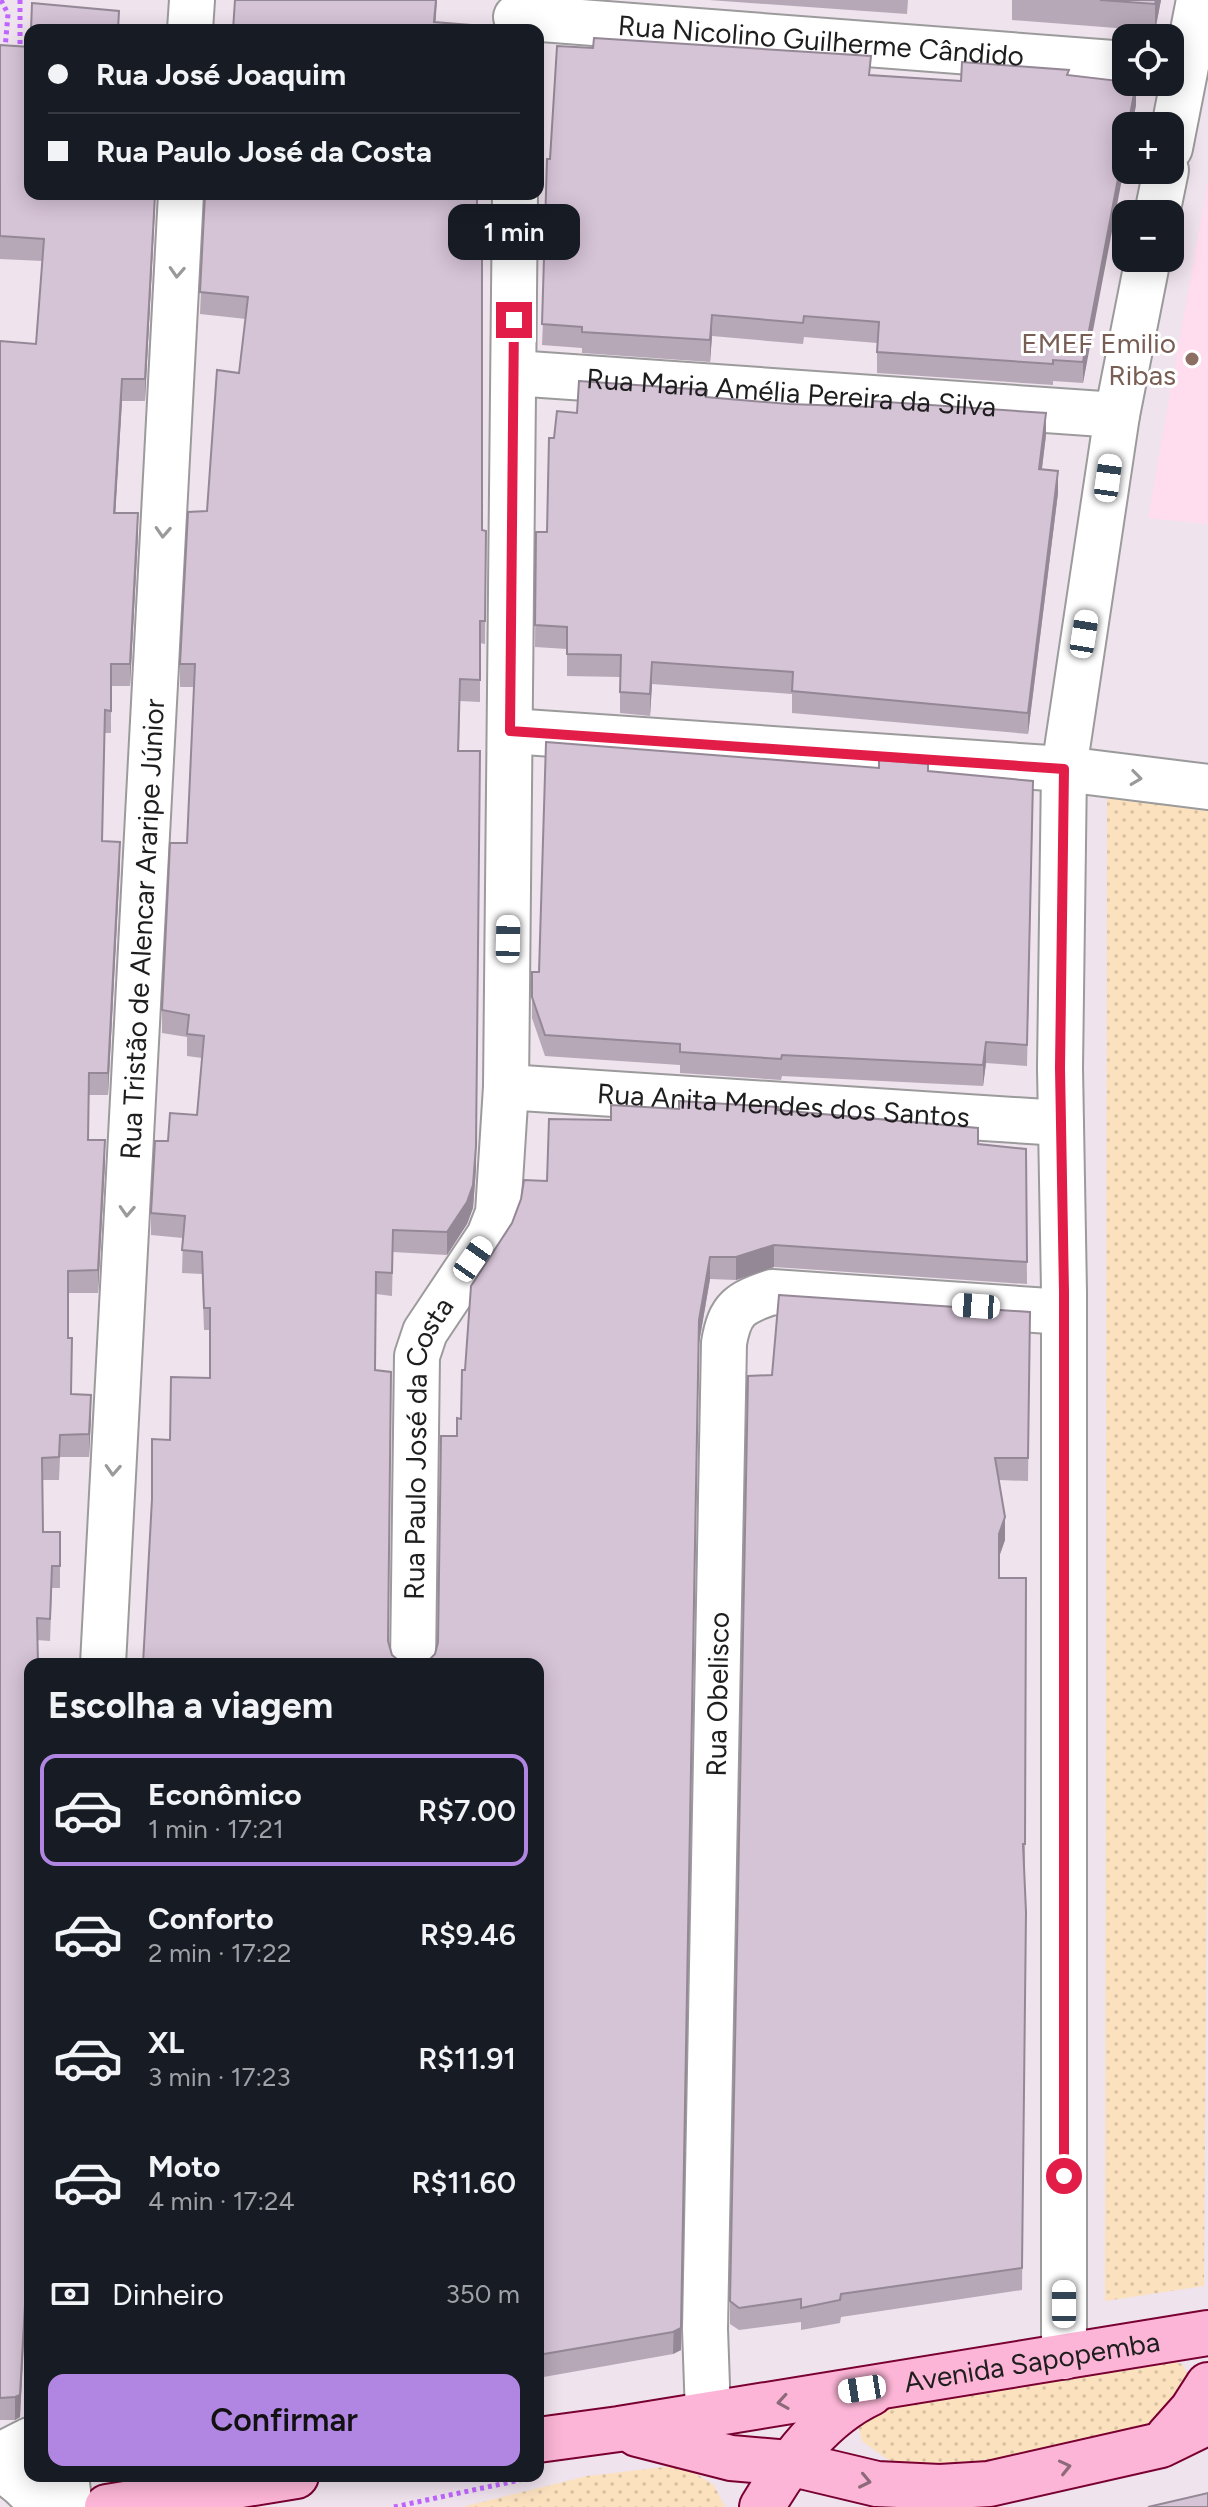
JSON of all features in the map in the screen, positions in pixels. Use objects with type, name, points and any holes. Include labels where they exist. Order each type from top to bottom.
[{"type":"main road","name":"Avenida Sapopemba","points":[[544,2439],[1064,2357],[1205,2339]]},
{"type":"main road","points":[[762,2507],[789,2463],[807,2442],[847,2404],[888,2385]]},
{"type":"main road","points":[[1161,2445],[1192,2410],[1208,2385]]},
{"type":"main road","name":"Avenida Sapopemba","points":[[619,2429],[731,2458],[789,2463],[877,2484],[940,2487],[989,2484],[1161,2445],[1208,2422]]},
{"type":"main road","points":[[107,2507],[259,2482]]},
{"type":"main road","points":[[944,2507],[989,2484]]},
{"type":"street","points":[[190,24],[192,0]]},
{"type":"street","points":[[1184,49],[1199,0]]},
{"type":"street","name":"Rua Nicolino Guilherme Cândido","points":[[516,16],[1112,63]]},
{"type":"street","name":"Rua Tristão de Alencar Araripe Júnior","points":[[103,1658],[181,200]]},
{"type":"street","name":"Rua Paulo José da Costa","points":[[413,1658],[417,1356],[425,1332],[489,1236],[498,1213],[506,1087],[515,200]]},
{"type":"street","points":[[1064,2357],[1064,1312],[1060,1068],[1064,769],[1117,415],[1145,272]]},
{"type":"street","name":"Rua Maria Amélia Pereira da Silva","points":[[514,373],[1117,415]]},
{"type":"street","points":[[510,731],[1064,769],[1208,787]]},
{"type":"street","name":"Rua Anita Mendes dos Santos","points":[[506,1087],[1061,1123]]},
{"type":"street","name":"Rua Obelisco","points":[[708,2414],[706,2265],[724,1343],[727,1324],[735,1309],[753,1298],[772,1292],[1064,1312]]},
{"type":"street","points":[[0,2455],[24,2443]]},
{"type":"street","points":[[0,2469],[34,2496],[40,2507]]},
{"type":"street","points":[[67,2482],[70,2507]]},
{"type":"path","points":[[1,0],[8,14],[4,54]]},
{"type":"path","points":[[20,0],[20,55]]},
{"type":"shaded area","name":"EMEF Emilio Ribas","points":[[1208,179],[1208,524],[1148,518]]},
{"type":"shaded area","points":[[1107,793],[1208,803],[1208,1722],[1204,2286],[1105,2301]]},
{"type":"shaded area","points":[[1146,2354],[1182,2364],[1192,2382],[1179,2412],[1123,2434],[1024,2457],[918,2470],[890,2461],[862,2441],[857,2421],[890,2397]]},
{"type":"shaded area","points":[[682,2465],[714,2485],[725,2507],[462,2507],[587,2476]]},
{"type":"building","points":[[235,0],[436,0],[434,22],[458,24],[233,24]]},
{"type":"building","points":[[1100,0],[1156,0],[1155,4]]},
{"type":"building","points":[[32,3],[119,11],[118,24],[31,24]]},
{"type":"building","points":[[594,38],[871,56],[869,75],[961,81],[962,62],[1069,70],[1067,75],[1112,80],[1112,96],[1134,96],[1131,112],[1112,112],[1112,184],[1117,184],[1083,362],[1053,360],[1053,364],[877,352],[879,322],[804,316],[803,323],[712,315],[710,340],[582,332],[582,327],[542,324],[547,159],[550,159],[557,46],[593,48]]},
{"type":"building","points":[[0,45],[24,47],[24,200],[155,200],[145,379],[122,379],[114,513],[138,513],[130,664],[111,664],[111,711],[105,710],[102,841],[120,842],[108,1073],[89,1073],[88,1140],[105,1140],[98,1270],[68,1271],[71,1394],[91,1395],[89,1434],[60,1435],[59,1457],[42,1458],[43,1532],[60,1532],[60,1566],[52,1566],[50,1619],[37,1618],[38,1658],[24,1658],[24,2323],[20,2395],[0,2398],[0,341],[36,344],[44,239],[0,236]]},
{"type":"building","points":[[205,200],[477,200],[477,205],[482,205],[485,621],[480,621],[480,680],[460,679],[458,751],[480,751],[476,1146],[473,1185],[467,1202],[447,1232],[393,1230],[392,1273],[376,1272],[375,1370],[391,1372],[388,1641],[396,1658],[143,1658],[152,1439],[170,1440],[171,1377],[210,1378],[210,1308],[204,1308],[202,1252],[182,1250],[185,1216],[151,1213],[155,1141],[168,1141],[170,1113],[197,1115],[204,1036],[187,1034],[189,1015],[162,1010],[170,843],[187,843],[195,664],[180,664],[188,512],[207,511],[217,370],[239,373],[248,297],[200,292]]},
{"type":"building","points":[[579,381],[707,390],[706,397],[789,404],[873,407],[873,401],[1046,413],[1039,469],[1058,471],[1028,713],[792,691],[793,672],[652,662],[650,694],[620,692],[621,655],[567,654],[567,627],[535,625],[536,532],[547,532],[549,438],[554,438],[557,411],[577,413]]},
{"type":"building","points":[[546,742],[879,768],[879,760],[928,764],[928,771],[1033,781],[1027,1045],[986,1042],[983,1065],[782,1055],[781,1059],[680,1052],[680,1044],[545,1035],[532,997],[532,972],[539,972]]},
{"type":"building","points":[[679,1101],[778,1107],[778,1110],[978,1128],[978,1144],[1026,1149],[1027,1262],[774,1245],[736,1257],[710,1257],[699,1320],[681,2328],[673,2332],[544,2354],[544,1658],[431,1658],[438,1642],[441,1436],[457,1436],[457,1418],[461,1419],[462,1370],[465,1370],[471,1286],[512,1223],[524,1180],[547,1181],[549,1119],[611,1120],[611,1105],[679,1109]]},
{"type":"building","points":[[779,1295],[1030,1312],[1028,1458],[995,1458],[1005,1517],[999,1534],[999,1578],[1026,1578],[1022,2268],[841,2294],[840,2300],[801,2308],[801,2299],[739,2308],[730,2301],[748,1376],[772,1375]]},
{"type":"building","points":[[1208,2493],[1208,2507],[1148,2507]]},
{"type":"place","name":"EMEF Emilio Ribas","points":[[1192,359]]},
{"type":"route","points":[[514,320],[510,731],[1064,769],[1060,1068],[1064,1292],[1064,2176]]}]
